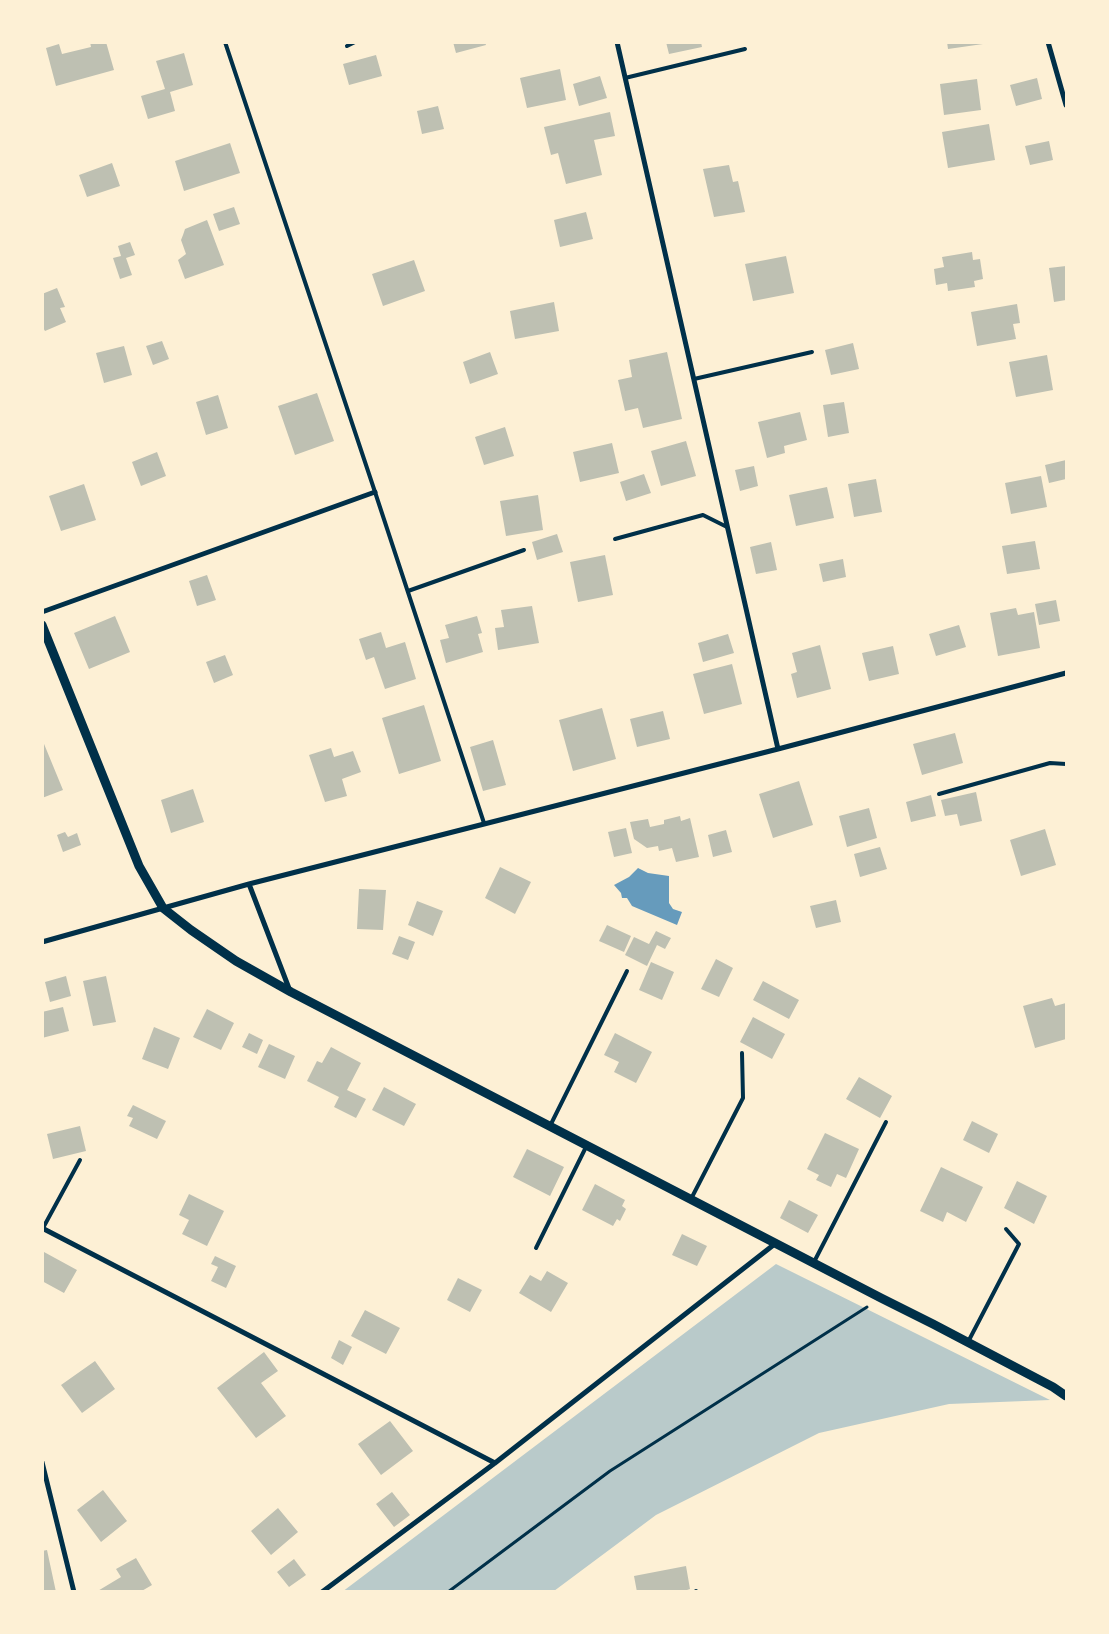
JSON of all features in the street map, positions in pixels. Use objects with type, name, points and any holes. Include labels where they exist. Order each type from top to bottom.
[{"type":"street","points":[[617,42],[778,749]]},
{"type":"street","points":[[1048,42],[1066,105]]},
{"type":"street","points":[[42,612],[375,492]]},
{"type":"street","points":[[42,625],[139,866],[163,908],[191,930],[236,960],[291,992],[968,1342],[1053,1387],[1066,1396]]},
{"type":"street","points":[[42,942],[249,884],[778,749],[1066,673]]},
{"type":"street","points":[[249,884],[291,992]]},
{"type":"street","points":[[43,1228],[495,1463]]},
{"type":"street","points":[[322,1592],[495,1463],[776,1243]]},
{"type":"street","points":[[42,1462],[74,1592]]},
{"type":"lane","points":[[225,42],[484,823]]},
{"type":"lane","points":[[347,46],[355,42]]},
{"type":"lane","points":[[625,78],[745,49]]},
{"type":"lane","points":[[694,379],[812,352]]},
{"type":"lane","points":[[615,539],[703,515],[727,527]]},
{"type":"lane","points":[[408,591],[524,550]]},
{"type":"lane","points":[[938,794],[1050,764],[1066,764]]},
{"type":"lane","points":[[550,1126],[627,971]]},
{"type":"lane","points":[[691,1199],[743,1098],[742,1052]]},
{"type":"lane","points":[[814,1263],[886,1122]]},
{"type":"lane","points":[[536,1248],[587,1145]]},
{"type":"lane","points":[[43,1228],[80,1160]]},
{"type":"lane","points":[[968,1342],[1019,1244],[1006,1229]]},
{"type":"path","points":[[448,1592],[610,1472],[881,1298]]},
{"type":"shaded area","points":[[776,1264],[1050,1400],[949,1404],[819,1433],[656,1515],[554,1591],[342,1592]]},
{"type":"water","points":[[638,868],[648,873],[669,876],[669,903],[673,909],[682,912],[677,925],[632,906],[627,898],[622,898],[621,893],[614,885],[629,877]]},
{"type":"building","points":[[90,42],[106,42],[114,70],[56,86],[46,48],[59,44],[62,54],[91,47]]},
{"type":"building","points":[[453,42],[485,42],[486,45],[456,53]]},
{"type":"building","points":[[666,42],[701,42],[702,47],[669,54]]},
{"type":"building","points":[[947,42],[983,42],[983,44],[948,49]]},
{"type":"building","points":[[184,53],[193,85],[170,92],[175,111],[148,119],[141,96],[165,89],[156,61]]},
{"type":"building","points":[[376,55],[382,76],[349,85],[343,64]]},
{"type":"building","points":[[560,69],[566,100],[527,108],[520,78]]},
{"type":"building","points":[[600,76],[607,98],[579,106],[573,84]]},
{"type":"building","points":[[1037,78],[1042,99],[1016,106],[1010,85]]},
{"type":"building","points":[[977,79],[981,110],[944,115],[940,84]]},
{"type":"building","points":[[438,106],[444,129],[422,134],[417,111]]},
{"type":"building","points":[[610,112],[615,136],[594,140],[602,175],[566,184],[558,153],[551,155],[544,127]]},
{"type":"building","points":[[989,124],[995,160],[948,168],[942,132]]},
{"type":"building","points":[[1049,141],[1053,160],[1030,165],[1025,146]]},
{"type":"building","points":[[230,143],[240,173],[184,191],[175,161]]},
{"type":"building","points":[[112,163],[120,186],[87,197],[79,175]]},
{"type":"building","points":[[729,165],[733,182],[738,181],[745,212],[714,217],[703,169]]},
{"type":"building","points":[[234,207],[240,224],[219,231],[213,214]]},
{"type":"building","points":[[586,212],[593,239],[560,247],[554,220]]},
{"type":"building","points":[[207,220],[224,265],[185,279],[178,260],[186,254],[181,240],[185,229]]},
{"type":"building","points":[[130,242],[135,255],[126,258],[132,275],[120,279],[113,258],[121,256],[118,246]]},
{"type":"building","points":[[972,252],[973,260],[980,259],[983,279],[974,281],[975,287],[948,291],[947,283],[936,285],[934,269],[944,267],[942,257]]},
{"type":"building","points":[[786,256],[794,293],[753,301],[745,264]]},
{"type":"building","points":[[414,260],[425,291],[383,306],[372,274]]},
{"type":"building","points":[[1066,266],[1066,300],[1054,302],[1049,268]]},
{"type":"building","points":[[57,288],[65,307],[60,308],[66,322],[45,331],[42,326],[42,294]]},
{"type":"building","points":[[554,302],[559,331],[515,339],[510,311]]},
{"type":"building","points":[[1017,304],[1020,323],[1013,324],[1016,339],[977,346],[971,312]]},
{"type":"building","points":[[162,341],[169,359],[153,365],[146,346]]},
{"type":"building","points":[[853,343],[859,369],[831,375],[825,350]]},
{"type":"building","points":[[124,346],[132,375],[104,383],[96,353]]},
{"type":"building","points":[[490,352],[498,374],[470,384],[463,362]]},
{"type":"building","points":[[667,352],[682,419],[643,428],[638,408],[625,411],[618,380],[632,377],[629,360]]},
{"type":"building","points":[[1047,355],[1053,390],[1016,397],[1009,362]]},
{"type":"building","points":[[317,393],[334,441],[295,455],[278,406]]},
{"type":"building","points":[[218,395],[228,428],[206,435],[196,402]]},
{"type":"building","points":[[844,402],[849,433],[828,437],[823,405]]},
{"type":"building","points":[[800,412],[807,440],[784,446],[785,453],[767,458],[758,422]]},
{"type":"building","points":[[505,427],[514,456],[484,465],[475,437]]},
{"type":"building","points":[[686,441],[696,476],[661,486],[651,451]]},
{"type":"building","points":[[612,443],[619,473],[580,482],[573,452]]},
{"type":"building","points":[[157,452],[166,476],[141,486],[132,462]]},
{"type":"building","points":[[1066,460],[1066,479],[1049,483],[1045,465]]},
{"type":"building","points":[[754,466],[758,486],[740,491],[735,470]]},
{"type":"building","points":[[644,474],[651,493],[626,501],[620,482]]},
{"type":"building","points":[[1041,476],[1047,507],[1011,514],[1005,483]]},
{"type":"building","points":[[876,479],[882,512],[854,517],[848,484]]},
{"type":"building","points":[[84,484],[96,520],[61,531],[49,496]]},
{"type":"building","points":[[827,487],[834,518],[796,526],[789,495]]},
{"type":"building","points":[[538,495],[543,530],[506,536],[500,501]]},
{"type":"building","points":[[557,534],[563,552],[537,560],[532,542]]},
{"type":"building","points":[[1035,541],[1040,569],[1007,574],[1002,546]]},
{"type":"building","points":[[771,542],[777,570],[756,574],[750,547]]},
{"type":"building","points":[[605,555],[613,595],[578,602],[570,562]]},
{"type":"building","points":[[843,559],[846,577],[823,582],[819,564]]},
{"type":"building","points":[[207,575],[216,600],[197,606],[189,581]]},
{"type":"building","points":[[1056,600],[1060,621],[1039,625],[1035,604]]},
{"type":"building","points":[[532,606],[539,643],[498,650],[495,628],[504,627],[501,610]]},
{"type":"building","points":[[1016,608],[1018,615],[1034,612],[1040,648],[998,656],[990,613]]},
{"type":"building","points":[[115,616],[130,652],[89,669],[74,633]]},
{"type":"building","points":[[477,616],[482,633],[478,634],[483,652],[446,663],[440,640],[449,638],[445,625]]},
{"type":"building","points":[[959,625],[966,647],[936,656],[929,634]]},
{"type":"building","points":[[381,632],[386,648],[405,642],[416,679],[385,689],[374,657],[366,660],[359,639]]},
{"type":"building","points":[[728,634],[734,653],[703,662],[698,643]]},
{"type":"building","points":[[820,645],[831,689],[797,698],[791,674],[797,672],[792,653]]},
{"type":"building","points":[[893,646],[899,674],[869,681],[862,653]]},
{"type":"building","points":[[225,655],[233,675],[214,683],[206,662]]},
{"type":"building","points":[[732,664],[742,704],[704,714],[693,674]]},
{"type":"building","points":[[424,705],[441,761],[399,774],[382,718]]},
{"type":"building","points":[[602,708],[616,759],[573,771],[559,720]]},
{"type":"building","points":[[663,711],[670,739],[637,747],[630,719]]},
{"type":"building","points":[[955,733],[963,763],[922,775],[913,744]]},
{"type":"building","points":[[42,739],[63,790],[42,798]]},
{"type":"building","points":[[493,740],[506,785],[483,791],[470,747]]},
{"type":"building","points":[[331,748],[334,757],[353,751],[361,772],[342,779],[347,796],[325,802],[309,755]]},
{"type":"building","points":[[799,781],[813,825],[773,838],[759,794]]},
{"type":"building","points":[[193,789],[204,822],[171,833],[161,800]]},
{"type":"building","points":[[976,792],[982,821],[960,826],[957,814],[945,816],[941,800]]},
{"type":"building","points":[[931,795],[936,816],[911,822],[906,802]]},
{"type":"building","points":[[869,808],[877,838],[847,847],[839,816]]},
{"type":"building","points":[[680,816],[681,821],[690,818],[699,857],[676,862],[672,848],[659,851],[658,846],[647,848],[634,839],[630,822],[648,819],[650,827],[664,824],[664,820]]},
{"type":"building","points":[[626,828],[632,853],[614,857],[608,832]]},
{"type":"building","points":[[1045,829],[1056,865],[1021,876],[1010,840]]},
{"type":"building","points":[[726,830],[732,852],[713,857],[708,835]]},
{"type":"building","points":[[65,832],[68,837],[77,833],[81,845],[63,852],[57,835]]},
{"type":"building","points":[[880,847],[887,869],[860,877],[854,854]]},
{"type":"building","points":[[500,867],[531,882],[515,914],[485,898]]},
{"type":"building","points":[[359,889],[386,890],[383,930],[357,929]]},
{"type":"building","points":[[836,900],[841,922],[816,928],[810,906]]},
{"type":"building","points":[[417,901],[443,911],[433,936],[408,925]]},
{"type":"building","points":[[607,925],[631,936],[624,952],[599,941]]},
{"type":"building","points":[[656,931],[671,938],[665,949],[657,945],[647,966],[625,955],[634,937],[649,944]]},
{"type":"building","points":[[399,936],[415,942],[408,960],[392,954]]},
{"type":"building","points":[[716,959],[733,968],[719,997],[701,989]]},
{"type":"building","points":[[651,962],[674,972],[662,1000],[639,990]]},
{"type":"building","points":[[66,976],[71,996],[50,1002],[45,982]]},
{"type":"building","points":[[106,976],[116,1022],[93,1026],[83,981]]},
{"type":"building","points":[[763,981],[799,1000],[789,1019],[753,1000]]},
{"type":"building","points":[[1052,998],[1055,1006],[1066,1003],[1066,1039],[1035,1048],[1023,1006]]},
{"type":"building","points":[[63,1007],[69,1031],[42,1038],[42,1012]]},
{"type":"building","points":[[207,1009],[234,1023],[221,1050],[193,1037]]},
{"type":"building","points":[[753,1017],[785,1034],[772,1059],[740,1042]]},
{"type":"building","points":[[154,1027],[180,1038],[168,1069],[142,1059]]},
{"type":"building","points":[[249,1033],[263,1040],[257,1054],[242,1047]]},
{"type":"building","points":[[615,1033],[652,1052],[636,1083],[614,1072],[619,1062],[604,1055]]},
{"type":"building","points":[[269,1044],[295,1056],[285,1079],[258,1067]]},
{"type":"building","points":[[331,1047],[361,1063],[347,1090],[366,1099],[356,1118],[334,1107],[339,1097],[307,1081],[317,1061],[322,1063]]},
{"type":"building","points":[[859,1077],[892,1096],[880,1118],[846,1099]]},
{"type":"building","points":[[384,1087],[416,1104],[404,1126],[372,1110]]},
{"type":"building","points":[[133,1105],[166,1121],[157,1139],[129,1126],[133,1118],[127,1116]]},
{"type":"building","points":[[972,1121],[998,1134],[989,1153],[963,1140]]},
{"type":"building","points":[[80,1126],[86,1151],[53,1159],[47,1134]]},
{"type":"building","points":[[825,1133],[859,1149],[846,1178],[837,1174],[831,1187],[816,1180],[819,1175],[807,1169]]},
{"type":"building","points":[[527,1149],[564,1167],[550,1196],[513,1177]]},
{"type":"building","points":[[941,1167],[983,1187],[966,1222],[947,1212],[943,1222],[920,1211]]},
{"type":"building","points":[[1017,1181],[1047,1196],[1034,1224],[1004,1208]]},
{"type":"building","points":[[595,1184],[625,1200],[622,1206],[626,1209],[620,1221],[617,1219],[613,1226],[582,1210]]},
{"type":"building","points":[[189,1194],[224,1211],[207,1246],[182,1234],[189,1220],[179,1215]]},
{"type":"building","points":[[789,1200],[818,1215],[808,1233],[780,1218]]},
{"type":"building","points":[[682,1234],[707,1246],[697,1266],[672,1255]]},
{"type":"building","points":[[44,1252],[77,1270],[64,1293],[42,1281],[42,1255]]},
{"type":"building","points":[[215,1256],[236,1266],[226,1288],[211,1281],[218,1267],[211,1264]]},
{"type":"building","points":[[547,1271],[568,1283],[551,1312],[519,1293],[530,1275],[541,1281]]},
{"type":"building","points":[[458,1278],[482,1290],[470,1312],[447,1300]]},
{"type":"building","points":[[365,1310],[400,1328],[386,1354],[351,1336]]},
{"type":"building","points":[[339,1340],[352,1347],[343,1365],[331,1358]]},
{"type":"building","points":[[264,1352],[278,1371],[261,1383],[286,1416],[256,1438],[217,1388]]},
{"type":"building","points":[[95,1361],[115,1389],[82,1413],[61,1385]]},
{"type":"building","points":[[390,1421],[413,1451],[381,1475],[358,1444]]},
{"type":"building","points":[[103,1490],[127,1521],[101,1542],[77,1510]]},
{"type":"building","points":[[392,1492],[410,1515],[394,1527],[376,1504]]},
{"type":"building","points":[[278,1508],[298,1532],[271,1555],[251,1531]]},
{"type":"building","points":[[47,1550],[56,1592],[42,1592],[42,1551]]},
{"type":"building","points":[[136,1558],[152,1585],[140,1592],[96,1592],[121,1577],[116,1569]]},
{"type":"building","points":[[294,1559],[306,1575],[289,1587],[277,1572]]},
{"type":"building","points":[[686,1566],[690,1589],[681,1592],[637,1592],[634,1576]]}]
